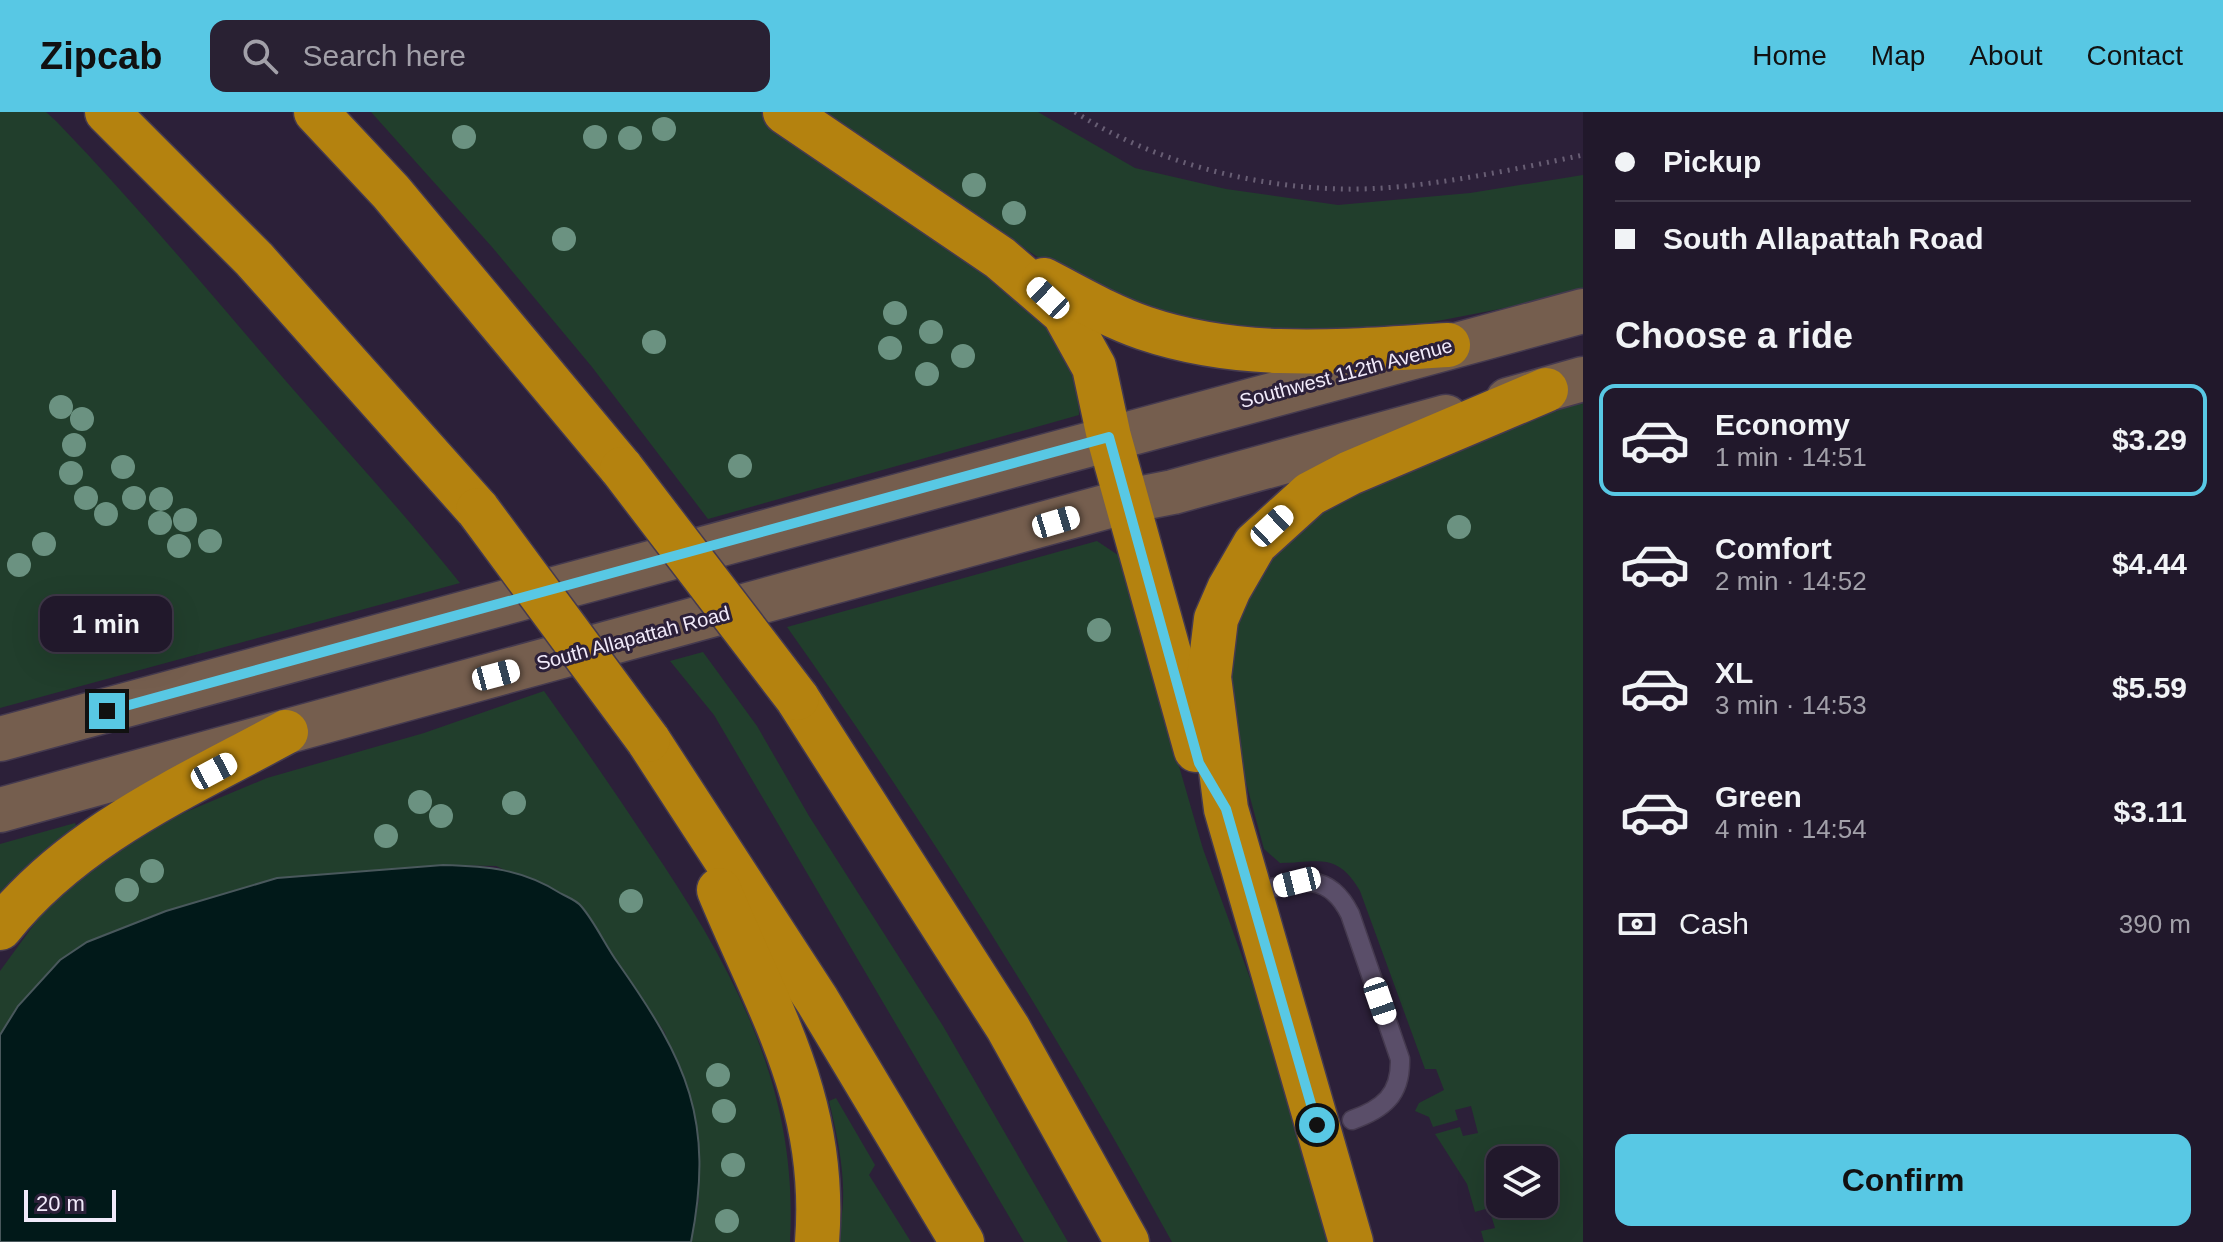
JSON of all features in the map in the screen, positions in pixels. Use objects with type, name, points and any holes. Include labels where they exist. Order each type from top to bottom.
[{"type":"highway","points":[[107,112],[254,259],[478,510],[648,740],[817,1000],[962,1242]]},
{"type":"highway","points":[[316,112],[391,192],[622,469],[797,698],[1008,1028],[1127,1242]]},
{"type":"highway","points":[[785,112],[1000,258],[1064,313],[1100,386],[1109,437],[1199,763],[1226,809]]},
{"type":"highway","points":[[1000,258],[1110,314],[1206,345],[1307,353],[1448,345]]},
{"type":"highway","points":[[1351,1242],[1226,809],[1209,657],[1222,603],[1255,544],[1300,501],[1334,480],[1564,384]]},
{"type":"highway","points":[[0,928],[38,885],[100,834],[286,732]]},
{"type":"highway","points":[[676,784],[790,1054],[814,1148],[817,1242]]},
{"type":"main road","name":"Southwest 112th Avenue","points":[[1109,437],[1583,311]]},
{"type":"main road","points":[[1127,501],[1173,492],[1564,384]]},
{"type":"main road","points":[[0,739],[1109,437]]},
{"type":"main road","name":"South Allapattah Road","points":[[0,810],[1127,501]]},
{"type":"lane","points":[[1250,894],[1313,881],[1328,885],[1342,898],[1350,914],[1400,1059],[1401,1075],[1394,1094],[1382,1109],[1352,1120]]},
{"type":"path","points":[[1075,112],[1164,155],[1247,179],[1342,189],[1394,186],[1583,155]]},
{"type":"green space","points":[[0,112],[46,112],[56,121],[172,249],[460,583],[0,708]]},
{"type":"green space","points":[[371,112],[760,112],[1024,296],[1078,368],[1079,415],[708,519],[592,367],[492,247]]},
{"type":"green space","points":[[820,112],[1038,112],[1135,168],[1226,189],[1338,205],[1470,193],[1583,175],[1583,293],[1375,333],[1320,336],[1183,323],[1060,272]]},
{"type":"green space","points":[[1583,399],[1583,1242],[1484,1242],[1481,1231],[1495,1228],[1492,1218],[1558,1218],[1558,1146],[1486,1146],[1486,1209],[1475,1212],[1467,1184],[1435,1134],[1460,1127],[1463,1136],[1478,1133],[1471,1106],[1455,1110],[1458,1120],[1433,1127],[1429,1117],[1415,1111],[1419,1103],[1444,1090],[1436,1069],[1425,1069],[1360,891],[1343,870],[1334,865],[1316,861],[1280,863],[1264,849],[1235,742],[1225,680],[1244,584],[1331,493]]},
{"type":"green space","points":[[1097,541],[1118,555],[1203,849],[1275,1047],[1329,1242],[1172,1242],[1082,1084],[988,929],[890,777],[787,627]]},
{"type":"green space","points":[[703,652],[757,726],[809,816],[943,1026],[1068,1242],[1024,1242],[714,715],[670,661]]},
{"type":"green space","points":[[544,691],[679,888],[732,982],[754,1030],[771,1080],[783,1131],[790,1185],[790,1242],[691,1242],[699,1199],[665,1033],[580,905],[496,866],[443,865],[277,878],[18,1006],[0,1035],[0,971],[38,919],[74,880],[162,822],[267,778],[424,733]]},
{"type":"green space","points":[[75,823],[78,831],[0,906],[0,844]]},
{"type":"green space","points":[[836,1098],[875,1165],[869,1175],[911,1242],[835,1242],[843,1209],[840,1153],[829,1101]]},
{"type":"shaded area","points":[[443,865],[489,868],[532,879],[577,902],[591,919],[662,1031],[678,1062],[689,1094],[697,1126],[699,1161],[698,1199],[691,1242],[0,1242],[0,1035],[18,1006],[60,960],[87,942],[166,911],[277,878]]},
{"type":"route","points":[[107,711],[1109,437],[1199,763],[1226,809],[1317,1125]]}]
